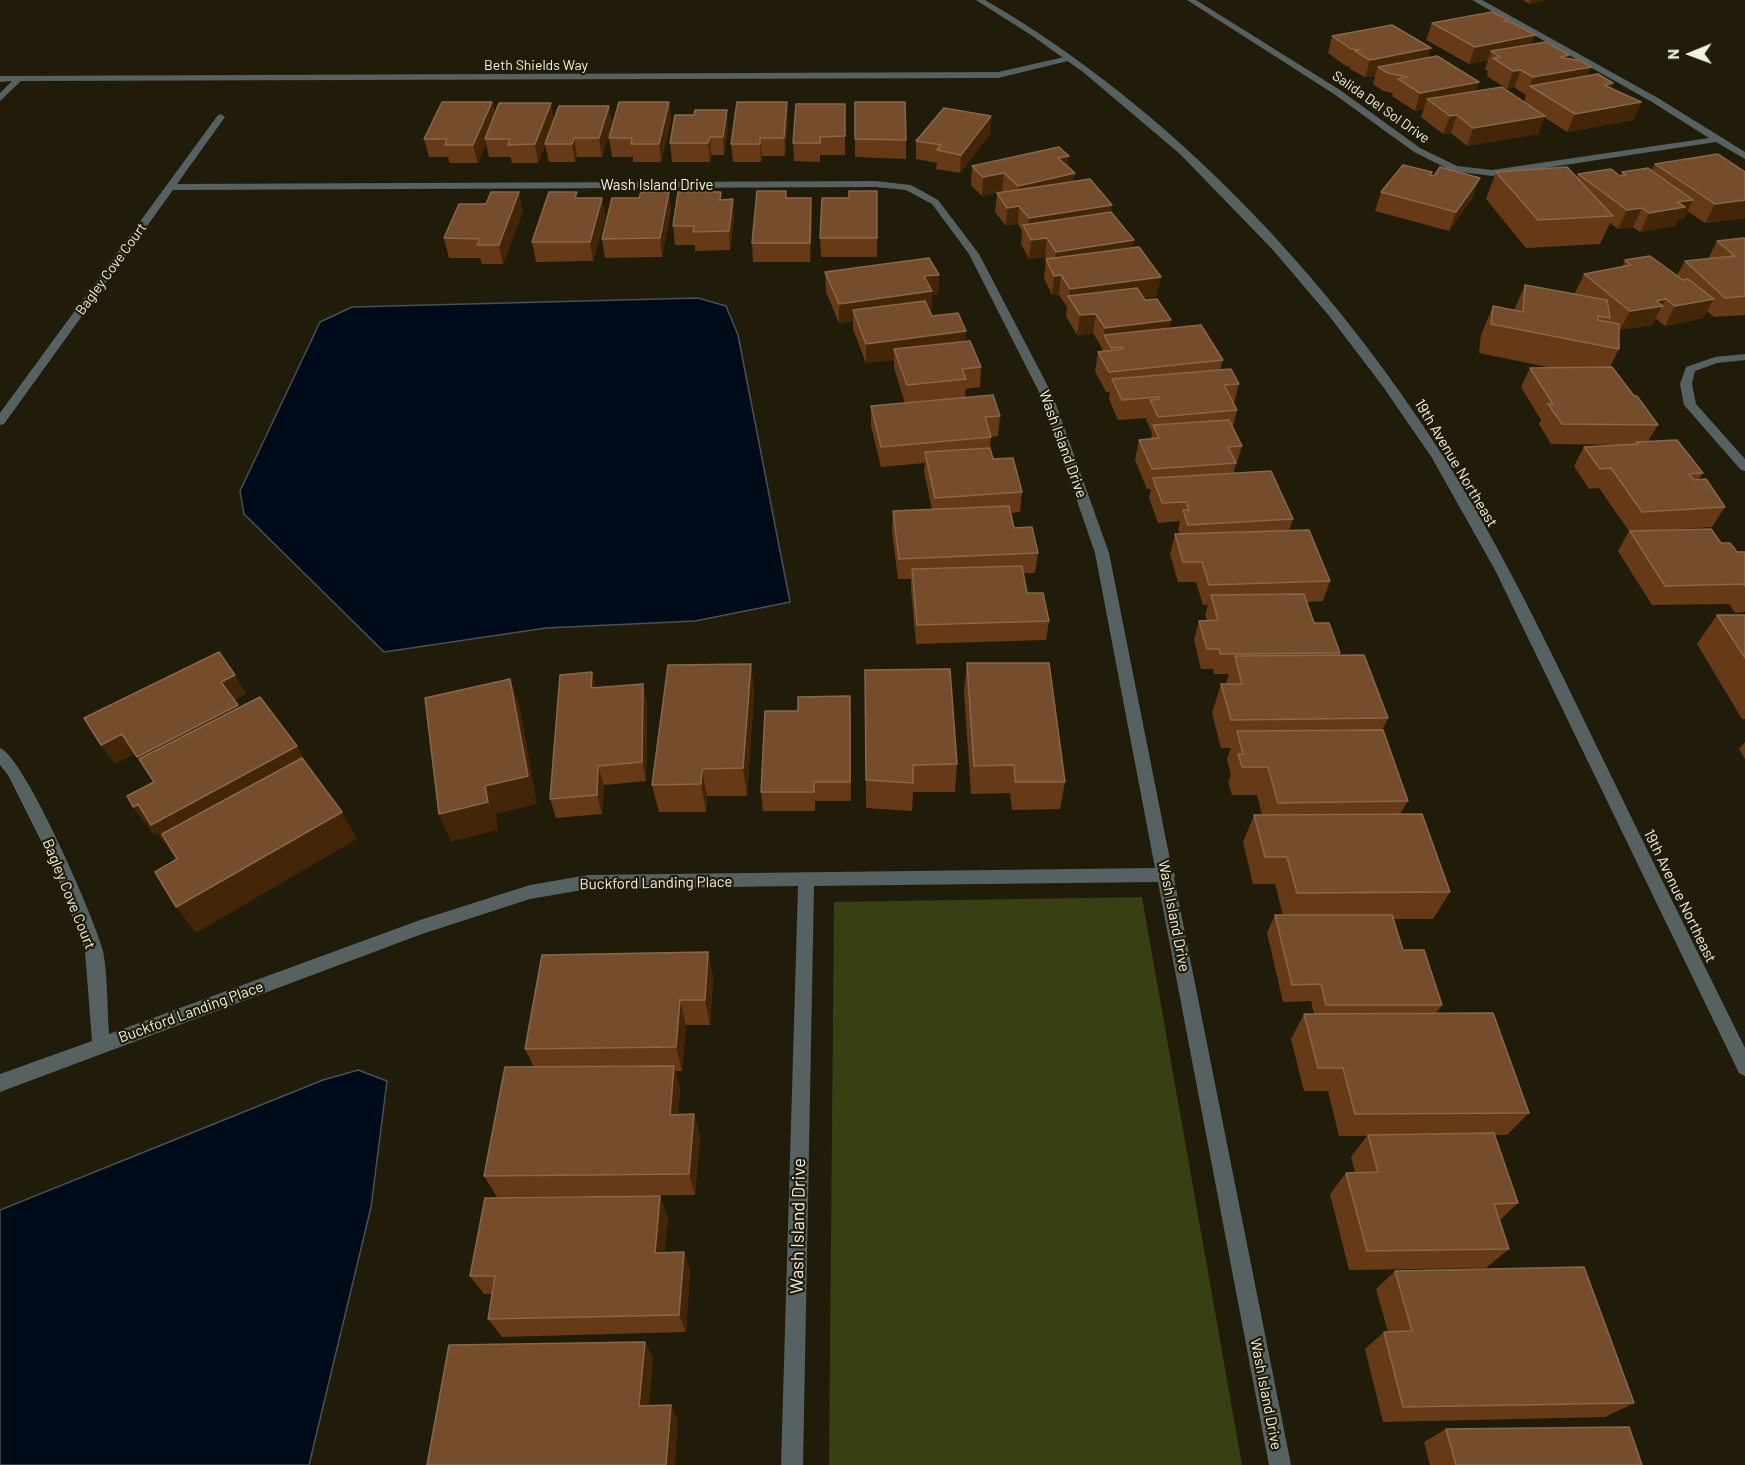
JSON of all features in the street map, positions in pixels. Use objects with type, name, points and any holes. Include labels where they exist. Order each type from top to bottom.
[{"type":"street","name":"19th Avenue Northeast","points":[[980,0],[1069,58],[1150,121],[1274,241],[1323,301],[1416,424],[1453,485],[1538,641],[1745,1067]]},
{"type":"street","name":"Salida Del Sol Drive","points":[[1191,0],[1337,92],[1416,150],[1455,169],[1492,173],[1718,139]]},
{"type":"street","points":[[1476,0],[1655,100],[1745,156]]},
{"type":"street","name":"Beth Shields Way","points":[[0,79],[998,75],[1069,58]]},
{"type":"street","points":[[0,98],[19,79]]},
{"type":"street","name":"Bagley Cove Court","points":[[0,421],[221,117]]},
{"type":"street","name":"Wash Island Drive","points":[[170,187],[874,184],[908,187],[935,202],[974,254],[1047,396],[1102,553],[1167,875],[1280,1465]]},
{"type":"street","points":[[1745,357],[1715,360],[1690,369],[1686,384],[1690,405],[1745,467]]},
{"type":"street","name":"Bagley Cove Court","points":[[0,754],[14,771],[60,863],[94,951],[102,1045]]},
{"type":"street","name":"Buckford Landing Place","points":[[0,1083],[420,927],[530,892],[588,882],[1167,875]]},
{"type":"street","name":"Wash Island Drive","points":[[792,1465],[806,880]]},
{"type":"green space","points":[[1142,897],[1242,1465],[829,1465],[834,902]]},
{"type":"water","points":[[698,298],[726,306],[738,335],[790,602],[695,621],[546,628],[384,652],[244,514],[240,491],[320,322],[352,307]]},
{"type":"water","points":[[358,1070],[387,1081],[371,1207],[309,1465],[0,1465],[0,1210],[323,1080]]},
{"type":"building","points":[[1492,12],[1509,20],[1504,21],[1513,23],[1535,35],[1475,47],[1432,23]]},
{"type":"building","points":[[1392,25],[1431,48],[1370,60],[1355,51],[1360,50],[1351,49],[1332,36]]},
{"type":"building","points":[[1546,42],[1569,55],[1561,57],[1579,60],[1591,67],[1533,77],[1521,70],[1513,71],[1493,58],[1500,57],[1491,51]]},
{"type":"building","points":[[1437,56],[1479,82],[1420,93],[1398,79],[1407,77],[1388,73],[1378,67]]},
{"type":"building","points":[[1598,74],[1613,83],[1604,85],[1641,102],[1575,114],[1530,86]]},
{"type":"building","points":[[1502,87],[1545,116],[1473,128],[1457,115],[1450,116],[1427,99]]},
{"type":"building","points":[[442,102],[492,102],[473,145],[445,145],[447,139],[424,139]]},
{"type":"building","points":[[619,102],[669,102],[659,144],[631,144],[632,138],[609,138]]},
{"type":"building","points":[[737,102],[787,102],[784,138],[760,138],[760,144],[731,144]]},
{"type":"building","points":[[855,102],[905,102],[906,140],[855,139]]},
{"type":"building","points":[[499,103],[551,103],[535,144],[508,145],[510,139],[485,139]]},
{"type":"building","points":[[796,104],[845,104],[845,136],[820,137],[820,143],[793,143]]},
{"type":"building","points":[[559,106],[609,106],[599,138],[574,138],[572,144],[545,144]]},
{"type":"building","points":[[944,108],[991,116],[961,155],[937,150],[941,145],[916,141]]},
{"type":"building","points":[[695,110],[727,110],[723,137],[710,137],[708,143],[670,143],[675,115],[694,115]]},
{"type":"building","points":[[1059,147],[1069,156],[1058,158],[1075,173],[1018,186],[1004,173],[983,177],[972,166]]},
{"type":"building","points":[[1718,154],[1745,172],[1745,200],[1715,204],[1655,164]]},
{"type":"building","points":[[1403,165],[1432,172],[1430,175],[1434,176],[1440,167],[1480,178],[1456,212],[1381,192]]},
{"type":"building","points":[[1567,167],[1613,216],[1538,220],[1496,172]]},
{"type":"building","points":[[1648,168],[1693,200],[1677,202],[1685,207],[1649,213],[1642,208],[1627,210],[1578,174],[1611,169],[1620,176],[1626,175],[1622,172]]},
{"type":"building","points":[[1090,179],[1112,205],[1029,218],[1019,206],[1007,208],[997,193]]},
{"type":"building","points":[[757,191],[786,191],[786,198],[811,198],[810,243],[752,243]]},
{"type":"building","points":[[849,191],[877,191],[877,238],[820,238],[822,198],[849,198]]},
{"type":"building","points":[[491,192],[519,192],[499,245],[477,245],[480,239],[444,238],[459,204],[486,204]]},
{"type":"building","points":[[549,192],[577,192],[575,198],[602,198],[590,242],[532,242]]},
{"type":"building","points":[[641,192],[669,192],[660,238],[602,239],[612,198],[639,198]]},
{"type":"building","points":[[678,192],[721,192],[720,200],[733,199],[729,231],[693,232],[694,226],[673,226]]},
{"type":"building","points":[[1111,212],[1134,240],[1056,252],[1047,238],[1031,240],[1023,225]]},
{"type":"building","points":[[1744,238],[1745,296],[1725,298],[1685,261],[1735,256],[1717,241]]},
{"type":"building","points":[[1139,247],[1161,277],[1070,289],[1061,275],[1054,276],[1046,259]]},
{"type":"building","points":[[1650,256],[1683,280],[1688,279],[1714,299],[1675,306],[1666,299],[1656,301],[1663,306],[1630,311],[1584,274],[1631,265],[1625,260]]},
{"type":"building","points":[[929,258],[939,275],[924,276],[932,291],[839,304],[825,272]]},
{"type":"building","points":[[1525,285],[1607,300],[1610,318],[1598,316],[1598,320],[1619,324],[1619,349],[1491,324],[1493,306],[1523,312]]},
{"type":"building","points":[[1137,288],[1145,300],[1157,299],[1171,320],[1105,328],[1096,314],[1080,315],[1068,296]]},
{"type":"building","points":[[925,301],[932,316],[958,313],[966,331],[866,344],[853,310]]},
{"type":"building","points":[[1201,325],[1223,360],[1109,372],[1098,352],[1123,349],[1122,347],[1111,348],[1104,335]]},
{"type":"building","points":[[970,341],[981,367],[962,369],[966,379],[907,385],[894,349]]},
{"type":"building","points":[[1612,367],[1658,425],[1562,424],[1548,404],[1553,404],[1530,368]]},
{"type":"building","points":[[1231,369],[1239,384],[1224,385],[1237,410],[1158,417],[1150,400],[1160,399],[1159,397],[1122,400],[1112,379]]},
{"type":"building","points":[[993,395],[1000,416],[985,417],[991,437],[881,447],[871,406]]},
{"type":"building","points":[[1229,420],[1242,446],[1228,447],[1236,463],[1152,469],[1139,440],[1159,438],[1153,425]]},
{"type":"building","points":[[1677,440],[1703,473],[1689,474],[1694,480],[1706,479],[1725,507],[1642,512],[1611,468],[1600,469],[1584,447],[1638,444],[1636,442]]},
{"type":"building","points":[[990,448],[993,459],[1013,458],[1022,492],[935,498],[925,452]]},
{"type":"building","points":[[1271,471],[1293,519],[1188,525],[1183,510],[1189,510],[1186,502],[1162,503],[1153,478]]},
{"type":"building","points":[[1009,506],[1014,528],[1032,527],[1038,553],[899,559],[893,511]]},
{"type":"building","points":[[1711,529],[1721,543],[1730,543],[1737,552],[1745,552],[1745,586],[1744,584],[1665,586],[1630,531]]},
{"type":"building","points":[[1309,530],[1330,581],[1209,585],[1202,562],[1183,562],[1175,534]]},
{"type":"building","points":[[1022,566],[1027,593],[1043,593],[1049,621],[917,625],[912,569]]},
{"type":"building","points":[[1304,594],[1314,623],[1329,623],[1340,653],[1220,654],[1219,649],[1207,649],[1199,621],[1218,620],[1211,595]]},
{"type":"building","points":[[1717,615],[1745,615],[1745,658]]},
{"type":"building","points":[[219,652],[235,675],[221,682],[238,705],[137,757],[122,734],[101,745],[84,718]]},
{"type":"building","points":[[1364,655],[1388,718],[1231,720],[1221,684],[1242,684],[1235,656]]},
{"type":"building","points":[[967,663],[1049,663],[1065,782],[1015,782],[1014,765],[974,766]]},
{"type":"building","points":[[751,664],[743,768],[702,769],[701,784],[652,785],[668,665]]},
{"type":"building","points":[[950,669],[957,764],[913,765],[913,783],[866,780],[865,670]]},
{"type":"building","points":[[592,672],[591,688],[643,684],[642,762],[598,766],[597,795],[550,799],[560,675]]},
{"type":"building","points":[[510,679],[528,776],[485,786],[488,802],[439,814],[425,698]]},
{"type":"building","points":[[850,696],[850,782],[814,782],[814,792],[761,792],[765,711],[798,711],[798,697]]},
{"type":"building","points":[[260,697],[297,746],[151,825],[138,804],[133,807],[127,796],[154,782],[139,759]]},
{"type":"building","points":[[1383,730],[1408,801],[1278,803],[1268,767],[1242,767],[1238,754],[1243,754],[1237,731]]},
{"type":"building","points":[[302,758],[342,812],[176,907],[155,872],[177,859],[162,834]]},
{"type":"building","points":[[1422,814],[1450,892],[1297,893],[1287,857],[1265,857],[1254,815]]},
{"type":"building","points":[[1275,915],[1392,915],[1403,950],[1424,950],[1442,1005],[1326,1005],[1321,984],[1292,985]]},
{"type":"building","points":[[708,952],[705,1000],[680,1000],[676,1047],[525,1049],[542,955]]},
{"type":"building","points":[[1493,1013],[1529,1113],[1355,1114],[1343,1068],[1318,1068],[1304,1014]]},
{"type":"building","points":[[674,1066],[670,1115],[694,1114],[689,1174],[484,1176],[505,1067]]},
{"type":"building","points":[[1494,1133],[1518,1203],[1494,1204],[1509,1249],[1367,1251],[1346,1173],[1378,1172],[1368,1135]]},
{"type":"building","points":[[660,1196],[655,1253],[684,1252],[679,1315],[488,1319],[495,1276],[470,1276],[485,1198]]},
{"type":"building","points":[[1584,1267],[1634,1403],[1403,1407],[1384,1332],[1412,1331],[1395,1271]]},
{"type":"building","points":[[645,1342],[639,1406],[671,1405],[666,1465],[427,1465],[449,1345]]},
{"type":"building","points":[[1629,1427],[1642,1465],[1456,1465],[1446,1429]]}]
